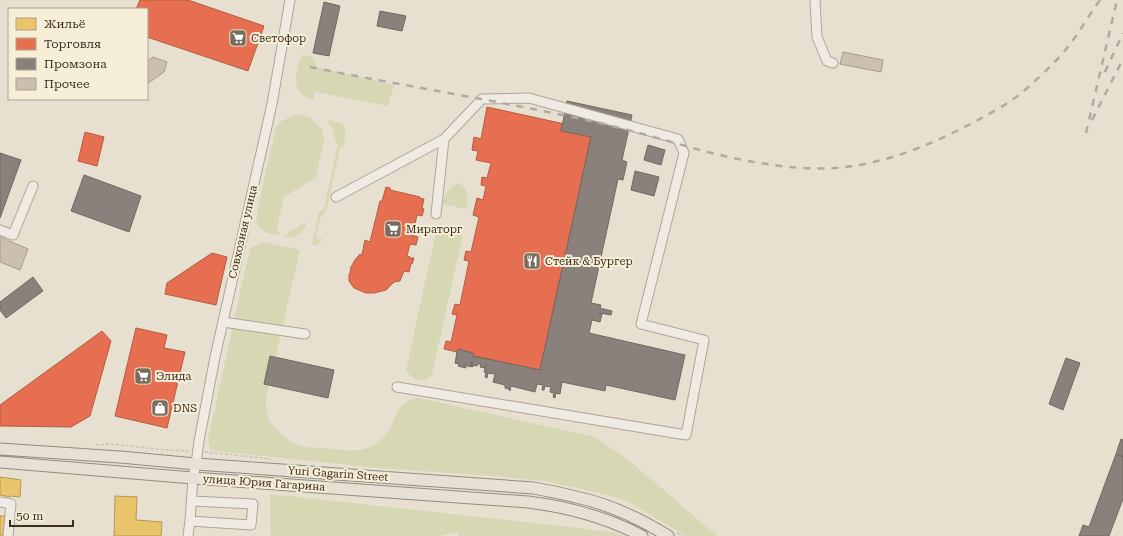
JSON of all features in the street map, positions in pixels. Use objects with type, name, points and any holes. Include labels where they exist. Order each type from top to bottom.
[{"type":"main road","name":"Yuri Gagarin Street","points":[[0,449],[534,488],[577,497],[607,506],[635,518],[668,536]]},
{"type":"main road","name":"улица Юрия Гагарина","points":[[0,462],[534,503],[570,509],[592,515],[642,536]]},
{"type":"street","name":"Совхозная улица","points":[[188,536],[193,478],[199,441],[223,322],[272,104],[290,0]]},
{"type":"street","points":[[815,0],[817,37],[827,61],[833,62]]},
{"type":"street","points":[[336,198],[444,138],[482,99],[529,98],[678,139],[684,153],[641,324],[704,340],[686,435],[397,387]]},
{"type":"street","points":[[436,214],[444,138]]},
{"type":"street","points":[[0,230],[13,235],[33,186]]},
{"type":"street","points":[[223,322],[305,334]]},
{"type":"street","points":[[190,521],[252,525],[252,504],[192,501]]},
{"type":"street","points":[[0,502],[11,504],[8,536]]},
{"type":"green space","points":[[302,55],[313,57],[317,67],[394,85],[388,106],[315,92],[313,100],[305,97],[297,87],[296,81]]},
{"type":"green space","points":[[296,114],[310,117],[322,130],[324,141],[315,178],[284,197],[277,229],[281,236],[265,232],[259,227],[256,219],[276,127],[280,122]]},
{"type":"green space","points":[[327,120],[339,122],[344,127],[344,146],[340,148],[326,212],[321,216],[316,236],[318,240],[323,237],[319,244],[312,245],[319,212],[324,209],[338,144],[335,140],[333,130]]},
{"type":"green space","points":[[458,183],[462,185],[466,191],[467,209],[442,204],[447,192],[451,187]]},
{"type":"green space","points":[[304,223],[306,224],[303,231],[295,237],[292,238],[282,236]]},
{"type":"green space","points":[[437,228],[463,233],[432,375],[425,380],[422,380],[412,377],[406,370]]},
{"type":"green space","points":[[260,243],[268,243],[300,250],[266,398],[269,419],[288,440],[300,445],[315,448],[358,450],[367,448],[380,441],[387,433],[400,407],[415,398],[595,437],[631,462],[717,536],[686,536],[631,503],[608,495],[545,481],[377,468],[216,451],[210,448],[208,440],[245,270],[251,248]]},
{"type":"green space","points":[[270,494],[561,526],[610,532],[626,536],[459,536],[457,532],[440,536],[271,536]]},
{"type":"building: Жильё","points":[[0,477],[21,480],[20,497],[0,495]]},
{"type":"building: Жильё","points":[[115,496],[137,497],[136,520],[162,522],[161,536],[114,536]]},
{"type":"building: Жильё","points":[[0,516],[5,516],[3,536],[0,536]]},
{"type":"building: Торговля","points":[[140,0],[188,0],[264,26],[248,71],[148,37],[148,8],[136,8]]},
{"type":"building: Торговля","points":[[487,107],[592,130],[578,197],[583,198],[581,208],[576,207],[575,212],[580,213],[578,221],[573,220],[562,272],[566,273],[564,282],[559,281],[550,325],[555,326],[553,336],[548,334],[540,370],[506,363],[504,369],[493,367],[494,360],[473,356],[471,362],[456,358],[457,352],[444,349],[446,341],[451,342],[457,315],[452,314],[455,304],[460,305],[469,261],[464,260],[466,251],[471,252],[479,217],[473,215],[477,198],[483,200],[486,186],[481,185],[482,177],[487,178],[491,163],[476,160],[478,151],[472,150],[474,137],[481,139]]},
{"type":"building: Торговля","points":[[85,132],[104,137],[97,166],[78,161]]},
{"type":"building: Торговля","points":[[386,187],[390,188],[390,190],[424,199],[421,208],[424,209],[422,216],[417,215],[411,235],[418,237],[416,245],[410,244],[407,256],[414,258],[409,272],[404,271],[400,281],[394,282],[386,290],[366,293],[354,288],[349,281],[349,274],[355,260],[360,254],[362,255],[365,240],[370,242],[380,201],[382,201]]},
{"type":"building: Торговля","points":[[212,253],[227,257],[216,305],[165,294],[167,283]]},
{"type":"building: Торговля","points":[[136,328],[167,335],[164,348],[185,352],[167,428],[115,416]]},
{"type":"building: Торговля","points":[[102,331],[111,341],[90,416],[71,427],[0,426],[0,405]]},
{"type":"building: Промзона","points":[[324,2],[340,6],[329,56],[313,53]]},
{"type":"building: Промзона","points":[[380,11],[406,16],[402,31],[377,26]]},
{"type":"building: Промзона","points":[[567,101],[632,115],[622,160],[627,162],[623,180],[618,179],[591,303],[601,305],[600,308],[612,311],[611,315],[599,313],[602,314],[600,322],[592,320],[589,333],[685,355],[675,400],[606,385],[605,391],[562,382],[560,394],[556,393],[555,398],[553,397],[554,393],[550,392],[551,387],[545,386],[544,390],[542,390],[543,385],[537,384],[535,392],[511,386],[510,391],[509,389],[505,388],[505,385],[493,382],[495,374],[488,373],[487,378],[485,377],[486,373],[484,372],[486,365],[485,368],[480,367],[481,364],[478,364],[477,366],[473,365],[473,367],[464,365],[466,368],[458,366],[459,364],[455,363],[458,349],[473,353],[473,356],[540,370],[591,137],[561,131]]},
{"type":"building: Промзона","points":[[648,145],[665,150],[661,165],[644,160]]},
{"type":"building: Промзона","points":[[0,153],[21,160],[0,218]]},
{"type":"building: Промзона","points":[[635,171],[659,177],[654,196],[631,190]]},
{"type":"building: Промзона","points":[[84,175],[141,196],[129,232],[71,211]]},
{"type":"building: Промзона","points":[[33,277],[43,291],[6,318],[0,310],[0,302]]},
{"type":"building: Промзона","points":[[270,356],[334,370],[328,398],[264,384]]},
{"type":"building: Промзона","points":[[1066,358],[1080,363],[1063,410],[1049,404]]},
{"type":"building: Промзона","points":[[1121,439],[1123,440],[1123,457],[1116,454]]},
{"type":"building: Промзона","points":[[1116,454],[1123,457],[1123,499],[1109,536],[1079,536],[1083,525],[1089,527]]},
{"type":"building: Прочее","points":[[843,52],[883,60],[881,72],[840,64]]},
{"type":"building: Прочее","points":[[153,57],[167,62],[164,72],[148,83],[148,60]]},
{"type":"building: Прочее","points":[[0,237],[28,249],[20,270],[0,262]]},
{"type":"railway","points":[[310,67],[524,107],[595,122],[638,132],[723,156],[776,165],[835,168],[879,161],[913,150],[962,128],[1009,102],[1021,94],[1061,55],[1071,43],[1100,0]]},
{"type":"railway","points":[[1086,133],[1117,0]]},
{"type":"railway","points":[[1105,72],[1123,33]]},
{"type":"railway","points":[[1092,120],[1123,59]]},
{"type":"place","name":"Светофор","points":[[238,38]]},
{"type":"place","name":"Мираторг","points":[[393,229]]},
{"type":"place","name":"Стейк & Бургер","points":[[532,261]]},
{"type":"place","name":"Элида","points":[[143,376]]},
{"type":"place","name":"DNS","points":[[160,408]]}]
